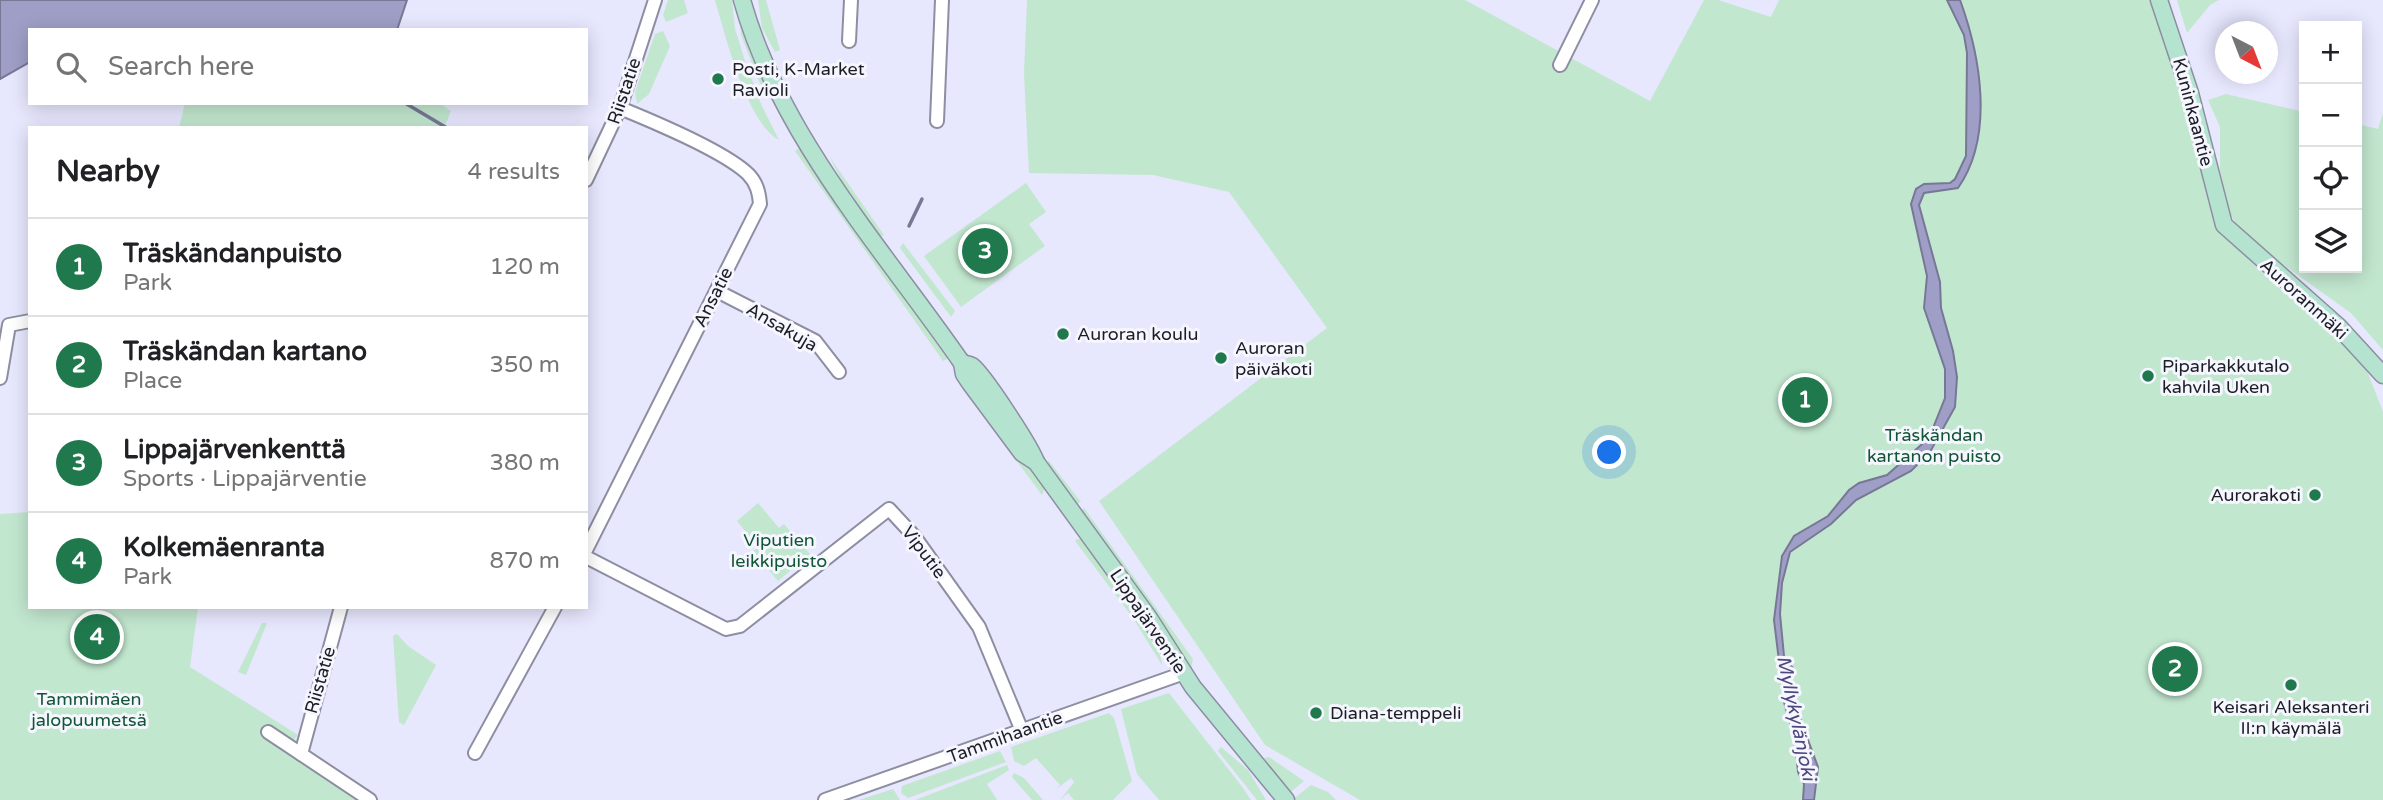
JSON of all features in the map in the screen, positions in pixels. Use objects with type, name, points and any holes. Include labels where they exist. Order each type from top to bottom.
[{"type":"main road","name":"Lippajärventie","points":[[743,0],[772,75],[805,138],[962,363],[964,374],[1022,453],[1036,462],[1149,618],[1184,673],[1264,778],[1286,800]]},
{"type":"main road","name":"Lippajärventie","points":[[754,0],[759,43]]},
{"type":"main road","name":"Kuninkaantie","points":[[2159,0],[2194,106],[2224,225]]},
{"type":"main road","name":"Auroranmäki","points":[[2224,225],[2338,326],[2383,375]]},
{"type":"main road","name":"Lippajärventie","points":[[1264,778],[1271,800]]},
{"type":"street","name":"Riistatie","points":[[588,176],[620,108],[654,0]]},
{"type":"street","points":[[849,41],[851,0]]},
{"type":"street","points":[[937,121],[942,0]]},
{"type":"street","points":[[1560,65],[1592,0]]},
{"type":"street","name":"Ansatie","points":[[588,546],[760,204],[758,189],[750,175],[728,160],[620,108]]},
{"type":"street","name":"Ansakuja","points":[[717,290],[815,341],[839,372]]},
{"type":"street","points":[[0,378],[9,325],[28,321]]},
{"type":"street","name":"Viputie","points":[[588,558],[726,629],[740,626],[889,509],[914,536],[979,627],[1023,731]]},
{"type":"street","name":"Riistatie","points":[[301,754],[340,609]]},
{"type":"street","points":[[475,753],[554,609]]},
{"type":"street","name":"Tammihaantie","points":[[825,800],[1184,673]]},
{"type":"street","points":[[268,732],[370,800]]},
{"type":"green space","points":[[668,0],[684,0],[688,13],[666,22],[663,15]]},
{"type":"green space","points":[[715,0],[732,0],[735,29],[746,64],[761,104],[779,140],[767,131],[747,97]]},
{"type":"green space","points":[[758,0],[766,0],[780,50],[775,52],[762,28]]},
{"type":"green space","name":"Träskändan kartanon puisto","points":[[1027,0],[1465,0],[1650,101],[1704,0],[1718,0],[1771,17],[1779,0],[1947,0],[1949,4],[1960,0],[2152,0],[2189,114],[2219,231],[2279,288],[2344,343],[2368,373],[2383,412],[2383,800],[1360,800],[1265,745],[1099,501],[1327,328],[1229,192],[1153,175],[1029,173],[1024,74]]},
{"type":"green space","points":[[2177,0],[2219,0],[2210,5],[2187,33]]},
{"type":"green space","points":[[739,9],[765,84],[761,86],[741,35]]},
{"type":"green space","points":[[663,31],[670,46],[649,94],[637,104],[635,92],[655,34]]},
{"type":"green space","points":[[2226,94],[2299,111],[2299,273],[2362,273],[2362,125],[2378,129],[2383,113],[2383,350],[2351,313],[2264,251],[2237,226],[2228,210],[2220,170],[2220,127],[2208,100]]},
{"type":"green space","points":[[185,105],[442,105],[451,111],[445,126],[179,126]]},
{"type":"green space","points":[[801,147],[949,358],[943,361],[795,151]]},
{"type":"green space","points":[[829,156],[883,236],[878,236],[845,187]]},
{"type":"green space","points":[[1026,183],[1046,212],[1029,224],[1045,246],[961,307],[924,256]]},
{"type":"green space","points":[[903,243],[955,311],[951,317],[900,248]]},
{"type":"green space","points":[[1016,453],[1046,486],[1042,495],[1013,456]]},
{"type":"green space","points":[[1049,461],[1081,502],[1074,505],[1046,463]]},
{"type":"green space","name":"Viputien leikkipuisto","points":[[758,503],[779,528],[784,524],[810,554],[778,581],[753,551],[758,547],[737,521]]},
{"type":"green space","points":[[1084,508],[1193,659],[1190,673],[1080,512]]},
{"type":"green space","name":"Tammimäen jalopuumetsä","points":[[28,512],[28,609],[198,609],[190,667],[298,735],[293,741],[286,737],[361,800],[0,800],[0,514]]},
{"type":"green space","points":[[1083,539],[1129,603],[1153,641],[1162,665],[1133,618],[1075,541]]},
{"type":"green space","points":[[262,623],[267,623],[246,675],[238,672]]},
{"type":"green space","points":[[397,634],[408,646],[436,665],[404,725],[399,722],[393,636]]},
{"type":"green space","points":[[1169,693],[1251,800],[1159,800],[1137,774],[1121,709]]},
{"type":"green space","points":[[1109,713],[1114,718],[1132,781],[1113,800],[1074,800],[1068,793],[1060,800],[1074,782],[1071,778],[1056,789],[1060,785],[1036,758],[1024,766],[1014,761],[1011,747]]},
{"type":"green space","points":[[1221,747],[1248,770],[1266,800],[1257,800],[1218,751]]},
{"type":"green space","points":[[1000,751],[1006,762],[908,798],[901,793],[902,786]]},
{"type":"green space","points":[[1269,757],[1304,781],[1287,795],[1264,758]]},
{"type":"green space","points":[[1007,765],[1009,770],[987,784],[997,800],[915,800]]},
{"type":"green space","points":[[1014,773],[1024,778],[1043,800],[1032,800],[1012,777]]},
{"type":"green space","points":[[1311,785],[1328,792],[1336,800],[1292,800]]},
{"type":"green space","points":[[893,789],[900,800],[859,800]]},
{"type":"water","points":[[0,0],[407,0],[398,28],[28,28],[28,63],[0,79]]},
{"type":"water","name":"Myllykylänjoki","points":[[1947,0],[1960,0],[1973,45],[1980,95],[1977,144],[1970,167],[1958,188],[1924,193],[1919,205],[1940,282],[1941,308],[1953,351],[1957,377],[1955,407],[1930,452],[1911,471],[1856,500],[1831,524],[1790,552],[1782,583],[1780,614],[1784,656],[1794,670],[1789,683],[1790,691],[1818,767],[1814,800],[1803,800],[1804,784],[1798,772],[1795,741],[1784,702],[1774,620],[1782,556],[1794,536],[1828,516],[1849,490],[1859,483],[1887,475],[1929,438],[1945,398],[1945,369],[1924,308],[1927,276],[1911,204],[1916,189],[1924,184],[1950,183],[1955,179],[1966,156],[1967,53],[1964,35]]},
{"type":"waterway","points":[[408,105],[444,126]]},
{"type":"waterway","points":[[909,226],[922,199]]},
{"type":"place","name":"Posti, K-Market Ravioli","points":[[718,79]]},
{"type":"place","name":"Lippajärvenkenttä","points":[[985,251]]},
{"type":"place","name":"Auroran koulu","points":[[1063,334]]},
{"type":"place","name":"Auroran päiväkoti","points":[[1221,358]]},
{"type":"place","name":"Piparkakkutalo kahvila Uken","points":[[2148,376]]},
{"type":"place","name":"Träskändanpuisto","points":[[1805,400]]},
{"type":"place","name":"Aurorakoti","points":[[2315,495]]},
{"type":"place","name":"Kolkemäenranta","points":[[97,637]]},
{"type":"place","name":"Träskändan kartano","points":[[2175,669]]},
{"type":"place","name":"Keisari Aleksanteri II:n käymälä","points":[[2291,685]]},
{"type":"place","name":"Diana-temppeli","points":[[1316,713]]}]
